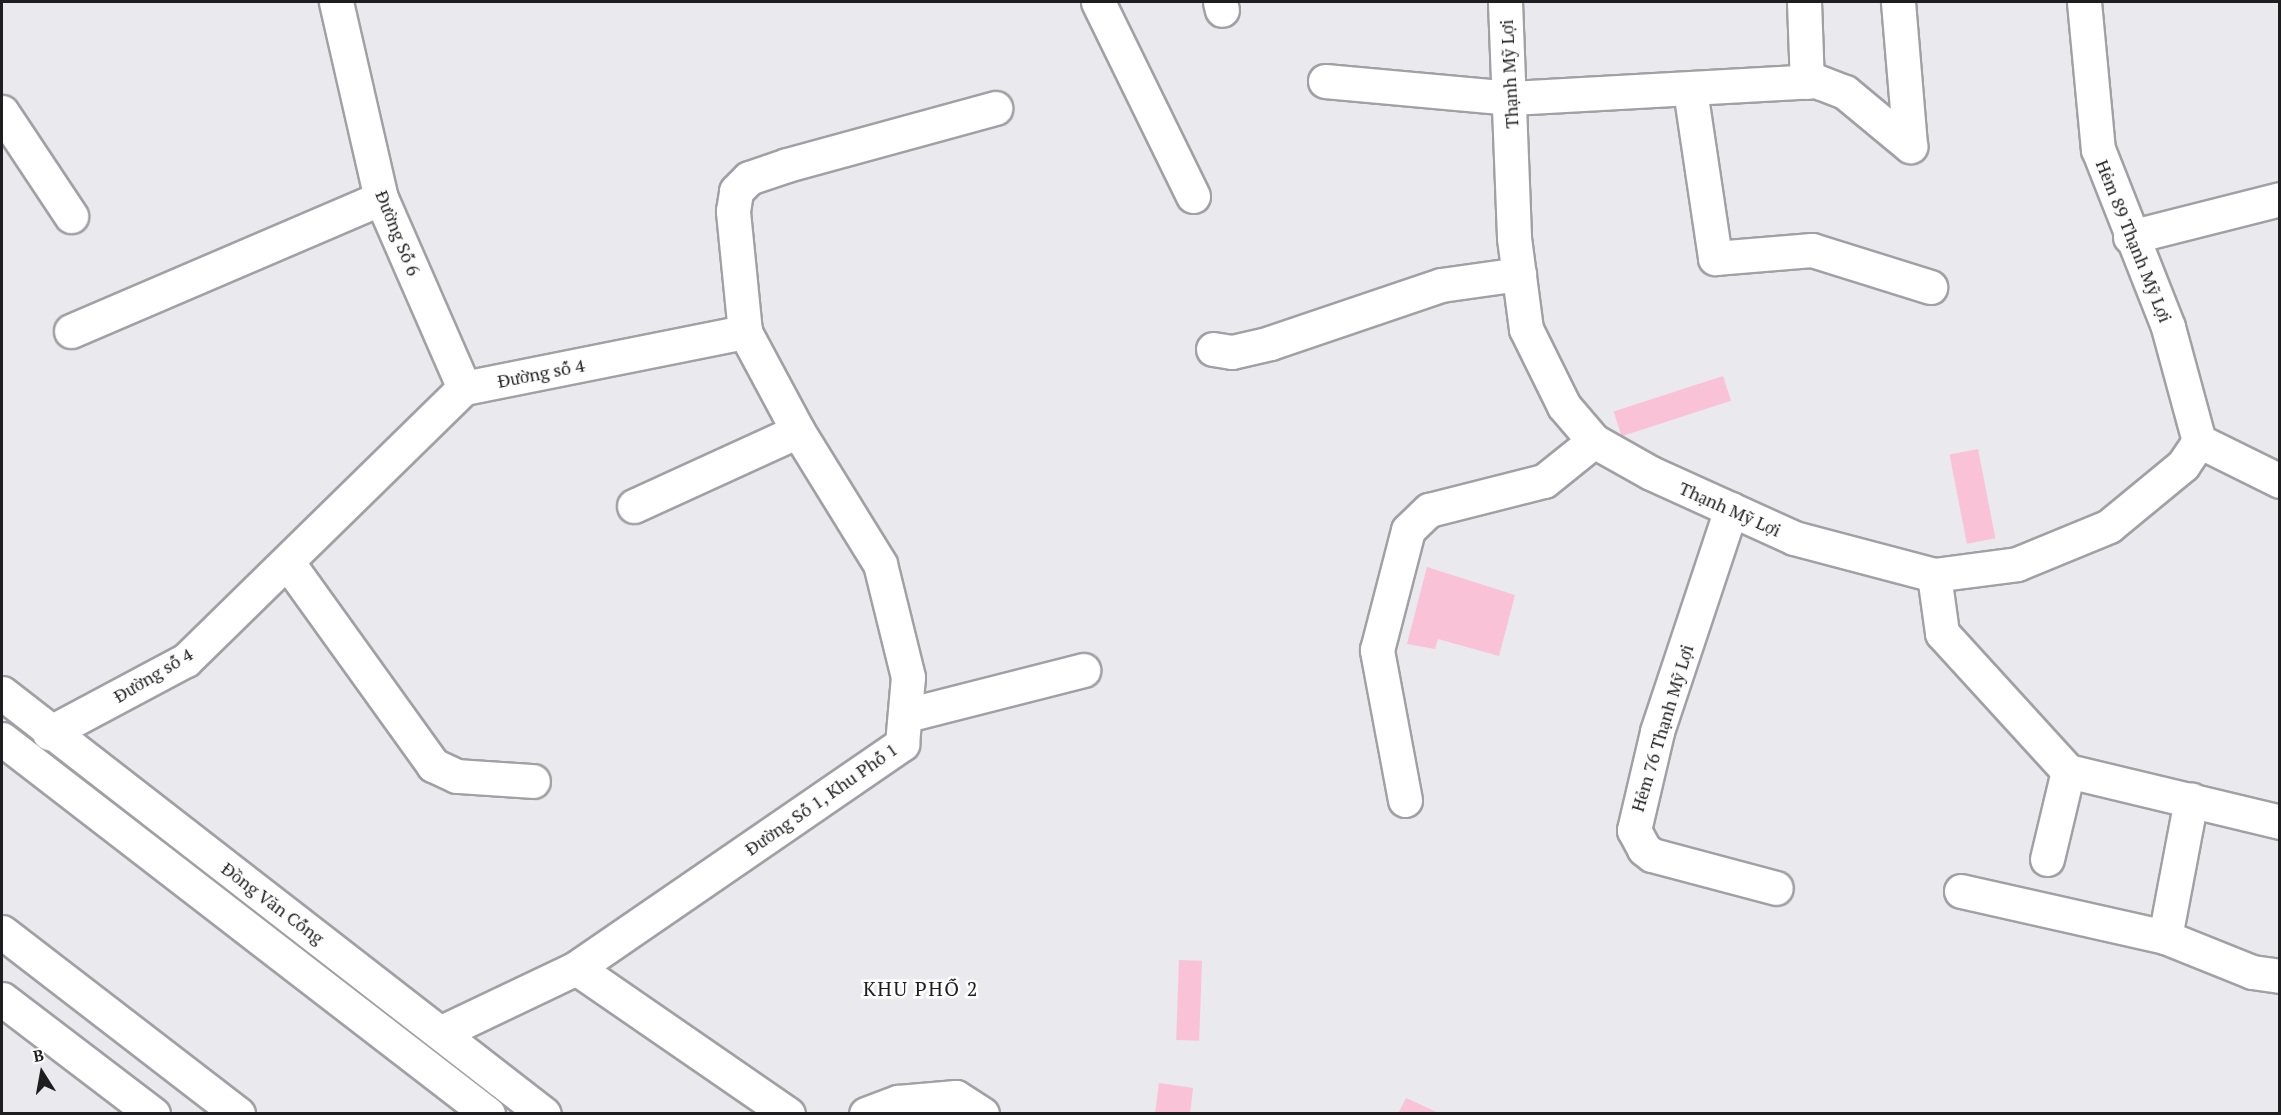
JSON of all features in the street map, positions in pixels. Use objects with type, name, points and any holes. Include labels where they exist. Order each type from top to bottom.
[{"type":"street","name":"Đường Số 6","points":[[336,2],[381,198],[464,388]]},
{"type":"street","points":[[1098,2],[1193,196]]},
{"type":"street","name":"Thạnh Mỹ Lợi","points":[[1505,2],[1511,98],[1514,238],[1526,329],[1564,406],[1594,441],[1651,473],[1794,538],[1934,575],[2017,564],[2109,525],[2183,465],[2199,441]]},
{"type":"street","points":[[1804,2],[1808,82]]},
{"type":"street","points":[[1325,81],[1511,98],[1690,90],[1816,81],[1845,92],[1910,146],[1898,2]]},
{"type":"street","name":"Hẻm 89 Thạnh Mỹ Lợi","points":[[2084,2],[2098,149],[2130,237],[2169,327],[2199,441]]},
{"type":"street","points":[[1690,90],[1715,258],[1812,250],[1930,287]]},
{"type":"street","points":[[745,332],[733,211],[736,190],[749,178],[994,108]]},
{"type":"street","points":[[2,112],[71,216]]},
{"type":"street","points":[[71,331],[381,198]]},
{"type":"street","points":[[2130,237],[2280,199]]},
{"type":"street","points":[[1213,349],[1232,352],[1270,343],[1441,285],[1519,274]]},
{"type":"street","name":"Đường số 4","points":[[11,747],[49,733],[186,660],[288,563],[464,388],[745,332]]},
{"type":"street","name":"Đường Số 1, Khu Phố 1","points":[[442,1032],[576,968],[902,744],[907,715],[908,677],[880,564],[798,431],[745,332]]},
{"type":"street","points":[[634,506],[798,431]]},
{"type":"street","points":[[1406,800],[1377,650],[1408,530],[1429,510],[1544,481],[1594,441]]},
{"type":"street","points":[[2199,441],[2280,481]]},
{"type":"street","name":"Hẻm 76 Thạnh Mỹ Lợi","points":[[1731,509],[1657,732],[1634,830],[1644,849],[1652,855],[1776,888]]},
{"type":"street","points":[[288,563],[432,765],[457,776],[533,781]]},
{"type":"street","points":[[1934,575],[1942,633],[2068,771],[2280,822]]},
{"type":"street","points":[[907,715],[1083,670]]},
{"type":"street","name":"Đồng Văn Cống","points":[[2,693],[49,733],[442,1032],[544,1113]]},
{"type":"street","name":"Đồng Văn Cống","points":[[11,747],[488,1113]]},
{"type":"street","points":[[2047,859],[2068,771]]},
{"type":"street","points":[[2165,937],[2191,799]]},
{"type":"street","points":[[1961,891],[2165,937],[2252,972],[2280,976]]},
{"type":"street","points":[[2,932],[238,1113]]},
{"type":"street","points":[[576,968],[788,1113]]},
{"type":"street","points":[[2,999],[153,1113]]},
{"type":"street","points":[[418,1059],[442,1032]]},
{"type":"street","points":[[866,1113],[898,1102],[956,1097],[982,1113]]},
{"type":"building","points":[[1723,376],[1731,401],[1622,436],[1614,412]]},
{"type":"building","points":[[1978,449],[1995,538],[1967,544],[1950,455]]},
{"type":"building","points":[[1427,567],[1515,595],[1499,656],[1438,639],[1435,649],[1407,644]]},
{"type":"building","points":[[1179,960],[1202,961],[1199,1041],[1176,1040]]},
{"type":"building","points":[[1159,1083],[1193,1088],[1190,1114],[1155,1114]]},
{"type":"building","points":[[1406,1098],[1441,1114],[1398,1114]]},
{"type":"district","name":"KHU PHỐ 2","points":[[921,988]]}]
